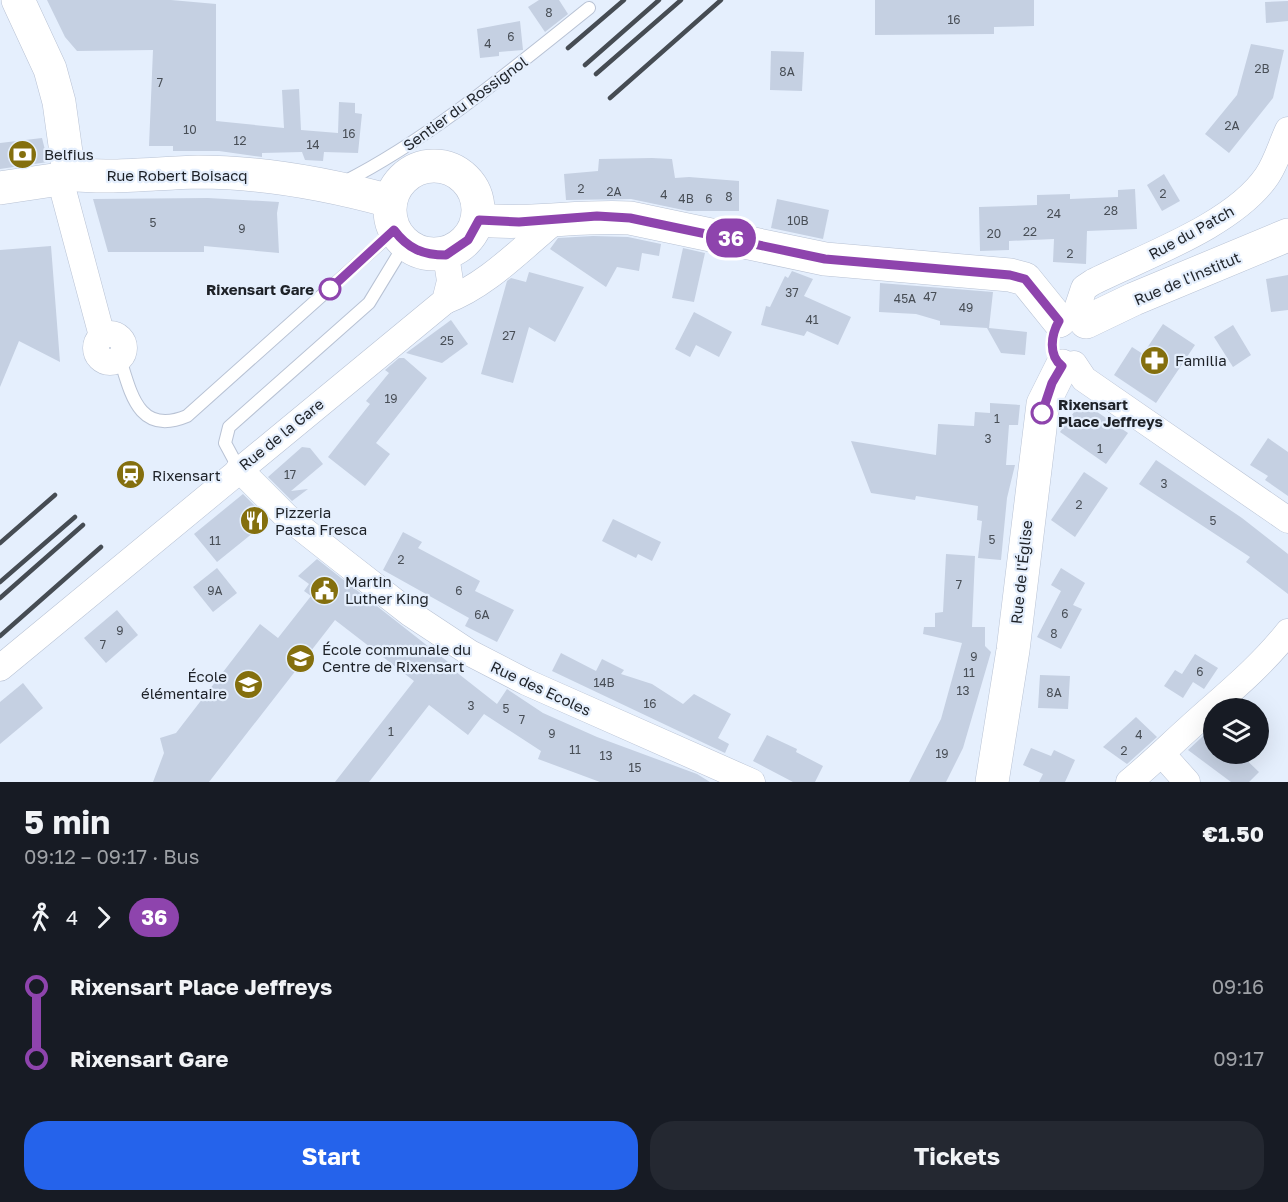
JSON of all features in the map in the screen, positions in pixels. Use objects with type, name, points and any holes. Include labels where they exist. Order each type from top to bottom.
[{"type":"street","points":[[18,0],[53,80],[59,102],[64,177],[102,336],[96,344],[99,357],[111,363],[120,359]]},
{"type":"street","name":"Rue du Patch","points":[[1074,318],[1084,288],[1177,242],[1239,206],[1268,176],[1288,130]]},
{"type":"street","points":[[440,166],[455,171],[469,181],[476,195],[479,220],[468,240],[446,255],[418,252],[398,225],[397,185],[410,173],[425,167],[440,166]]},
{"type":"street","name":"Rue Robert Boisacq","points":[[0,188],[64,177],[201,172],[258,175],[335,186],[398,225]]},
{"type":"street","points":[[479,220],[555,221],[597,216],[630,218],[825,259],[1010,275],[1025,279],[1074,318]]},
{"type":"street","name":"Rue de la Gare","points":[[0,668],[445,300],[462,295],[555,221]]},
{"type":"street","name":"Rue de l'Institut","points":[[1074,318],[1288,235]]},
{"type":"street","points":[[445,300],[450,281],[446,255]]},
{"type":"street","name":"Rue de l'Église","points":[[992,782],[1013,650],[1031,484],[1043,404],[1068,365],[1084,354],[1088,341],[1074,318]]},
{"type":"street","points":[[1068,365],[1084,379],[1288,520]]},
{"type":"street","name":"Rue des Ecoles","points":[[238,469],[286,516],[411,614],[470,653],[526,682],[752,782]]},
{"type":"street","points":[[1129,782],[1145,771],[1261,665],[1288,632]]},
{"type":"street","points":[[1162,754],[1187,782]]},
{"type":"lane","name":"Sentier du Rossignol","points":[[335,186],[380,164],[408,145],[523,61],[589,8]]},
{"type":"lane","points":[[120,359],[134,403],[143,414],[155,419],[166,420],[177,420],[188,416],[398,225]]},
{"type":"lane","points":[[238,469],[225,443],[229,427],[369,303],[400,252],[398,225]]},
{"type":"building","points":[[47,0],[171,0],[216,4],[216,121],[284,128],[282,90],[299,89],[301,130],[338,133],[339,102],[355,103],[355,113],[362,114],[358,153],[324,152],[323,161],[305,160],[302,152],[262,153],[262,157],[219,151],[173,151],[173,146],[149,146],[153,50],[77,51],[65,37]]},
{"type":"building","points":[[539,0],[559,0],[568,14],[545,32],[528,7]]},
{"type":"building","points":[[875,0],[1034,0],[1034,26],[994,27],[994,34],[875,35]]},
{"type":"building","points":[[1288,1],[1288,21],[1266,23],[1265,2]]},
{"type":"building","points":[[520,21],[523,50],[499,52],[499,56],[480,58],[477,29]]},
{"type":"building","points":[[1251,44],[1284,50],[1273,98],[1229,153],[1205,134],[1237,95]]},
{"type":"building","points":[[771,51],[804,52],[802,91],[770,90]]},
{"type":"building","name":"Belfius","points":[[42,138],[48,162],[0,169],[0,143]]},
{"type":"building","points":[[599,159],[672,159],[675,178],[739,181],[739,211],[688,211],[631,199],[566,200],[564,174],[598,171]]},
{"type":"building","points":[[1164,174],[1180,201],[1162,211],[1147,185]]},
{"type":"building","points":[[1135,189],[1137,229],[1087,231],[1086,264],[1053,262],[1054,239],[1009,241],[1009,250],[980,251],[979,207],[1037,205],[1037,195],[1070,194],[1070,199],[1118,197],[1118,190]]},
{"type":"building","points":[[208,198],[279,202],[277,213],[279,253],[204,246],[204,252],[108,252],[93,199]]},
{"type":"building","points":[[777,199],[829,210],[823,239],[771,228]]},
{"type":"building","points":[[628,237],[661,244],[659,256],[642,253],[639,271],[617,267],[606,287],[550,249],[558,238]]},
{"type":"building","points":[[51,246],[60,362],[19,341],[0,387],[0,250]]},
{"type":"building","points":[[683,248],[705,253],[694,302],[672,298]]},
{"type":"building","points":[[792,271],[813,279],[804,296],[851,317],[838,345],[807,331],[804,336],[761,325],[766,306],[770,307],[785,276],[788,278]]},
{"type":"building","points":[[529,272],[584,287],[555,342],[529,327],[513,383],[481,374],[507,281],[511,278],[526,282]]},
{"type":"building","points":[[1288,275],[1288,310],[1271,312],[1266,279]]},
{"type":"building","points":[[880,283],[993,292],[989,328],[1027,332],[1025,355],[1001,353],[987,328],[940,325],[940,321],[916,314],[879,312]]},
{"type":"building","points":[[694,312],[732,332],[719,357],[696,345],[690,357],[675,349]]},
{"type":"building","points":[[451,320],[468,344],[442,363],[406,353]]},
{"type":"building","name":"Familia","points":[[1163,324],[1195,345],[1156,403],[1114,375],[1132,347],[1143,354]]},
{"type":"building","points":[[1233,325],[1251,355],[1233,367],[1214,337]]},
{"type":"building","points":[[399,358],[404,358],[427,378],[376,443],[390,454],[365,486],[328,457],[370,404],[366,401],[389,373],[385,370]]},
{"type":"building","points":[[990,403],[1020,405],[1018,425],[1009,425],[1006,465],[1015,465],[1007,498],[1001,560],[978,558],[982,521],[977,520],[978,506],[916,496],[915,500],[871,493],[851,441],[936,455],[938,424],[974,426],[975,412],[990,413]]},
{"type":"building","points":[[1079,405],[1087,405],[1128,433],[1106,464],[1060,432]]},
{"type":"building","points":[[1268,438],[1288,452],[1288,496],[1265,480],[1268,476],[1250,465]]},
{"type":"building","points":[[302,447],[310,448],[323,464],[291,491],[308,489],[292,501],[268,477]]},
{"type":"building","points":[[1156,460],[1242,518],[1288,554],[1288,594],[1246,562],[1250,557],[1139,484]]},
{"type":"building","points":[[1084,472],[1108,488],[1075,537],[1051,520]]},
{"type":"building","points":[[243,494],[269,520],[217,562],[194,534]]},
{"type":"building","points":[[613,519],[661,542],[652,561],[638,554],[636,558],[602,541]]},
{"type":"building","points":[[403,532],[422,542],[418,548],[480,581],[475,591],[514,610],[497,642],[465,626],[469,618],[383,570]]},
{"type":"building","points":[[946,554],[975,556],[972,627],[985,627],[985,646],[991,652],[963,748],[946,782],[909,782],[941,719],[962,643],[923,634],[924,627],[935,627],[935,613],[943,612]]},
{"type":"building","points":[[317,559],[457,669],[455,671],[497,704],[507,689],[543,713],[597,737],[697,774],[710,782],[600,782],[538,759],[541,751],[484,714],[468,735],[429,705],[369,782],[335,782],[414,681],[335,620],[209,782],[153,782],[164,753],[160,738],[176,733],[260,624],[278,638],[311,596],[304,591],[309,584],[298,576]]},
{"type":"building","points":[[217,568],[237,593],[213,612],[193,587]]},
{"type":"building","points":[[1061,568],[1085,583],[1073,605],[1082,609],[1061,649],[1037,637],[1061,591],[1051,585]]},
{"type":"building","points":[[117,610],[138,635],[106,663],[84,638]]},
{"type":"building","points":[[561,653],[596,671],[602,659],[624,670],[621,674],[652,684],[683,704],[694,694],[731,714],[718,738],[729,744],[725,753],[552,671]]},
{"type":"building","points":[[1195,654],[1218,668],[1204,689],[1193,682],[1183,698],[1164,686],[1175,670],[1182,674]]},
{"type":"building","points":[[1040,675],[1070,676],[1068,709],[1038,708]]},
{"type":"building","points":[[23,683],[43,708],[0,744],[0,702]]},
{"type":"building","points":[[1136,717],[1157,737],[1127,764],[1103,747]]},
{"type":"building","points":[[767,735],[797,749],[796,752],[823,766],[815,782],[793,782],[753,761]]},
{"type":"building","points":[[1203,736],[1203,761],[1188,750]]},
{"type":"building","points":[[1031,748],[1051,756],[1054,750],[1075,760],[1065,782],[1039,782],[1043,774],[1023,765]]},
{"type":"building","points":[[1207,764],[1251,764],[1259,772],[1249,782],[1231,782]]},
{"type":"railway","points":[[568,48],[624,0]]},
{"type":"railway","points":[[585,65],[659,0]]},
{"type":"railway","points":[[596,74],[681,0]]},
{"type":"railway","points":[[610,98],[721,0]]},
{"type":"railway","points":[[0,543],[55,495]]},
{"type":"railway","points":[[0,582],[75,517]]},
{"type":"railway","points":[[0,598],[83,525]]},
{"type":"railway","points":[[0,636],[101,547]]},
{"type":"bus line","name":"36","points":[[330,289],[386,240],[394,230],[402,241],[418,252],[446,255],[468,240],[479,220],[555,221],[597,216],[653,221],[825,259],[1010,275],[1025,279],[1059,321],[1054,329],[1052,341],[1057,362],[1062,366],[1043,404],[1042,413]]},
{"type":"place","name":"Belfius","points":[[23,154]]},
{"type":"place","name":"Rixensart Gare","points":[[330,289]]},
{"type":"place","name":"Familia","points":[[1154,360]]},
{"type":"place","name":"Rixensart Place Jeffreys","points":[[1042,413]]},
{"type":"place","name":"Rixensart","points":[[131,475]]},
{"type":"place","name":"Pizzeria Pasta Fresca","points":[[254,521]]},
{"type":"place","name":"Martin Luther King","points":[[324,590]]},
{"type":"place","name":"École communale du Centre de Rixensart","points":[[301,658]]},
{"type":"place","name":"École élémentaire","points":[[248,685]]}]
